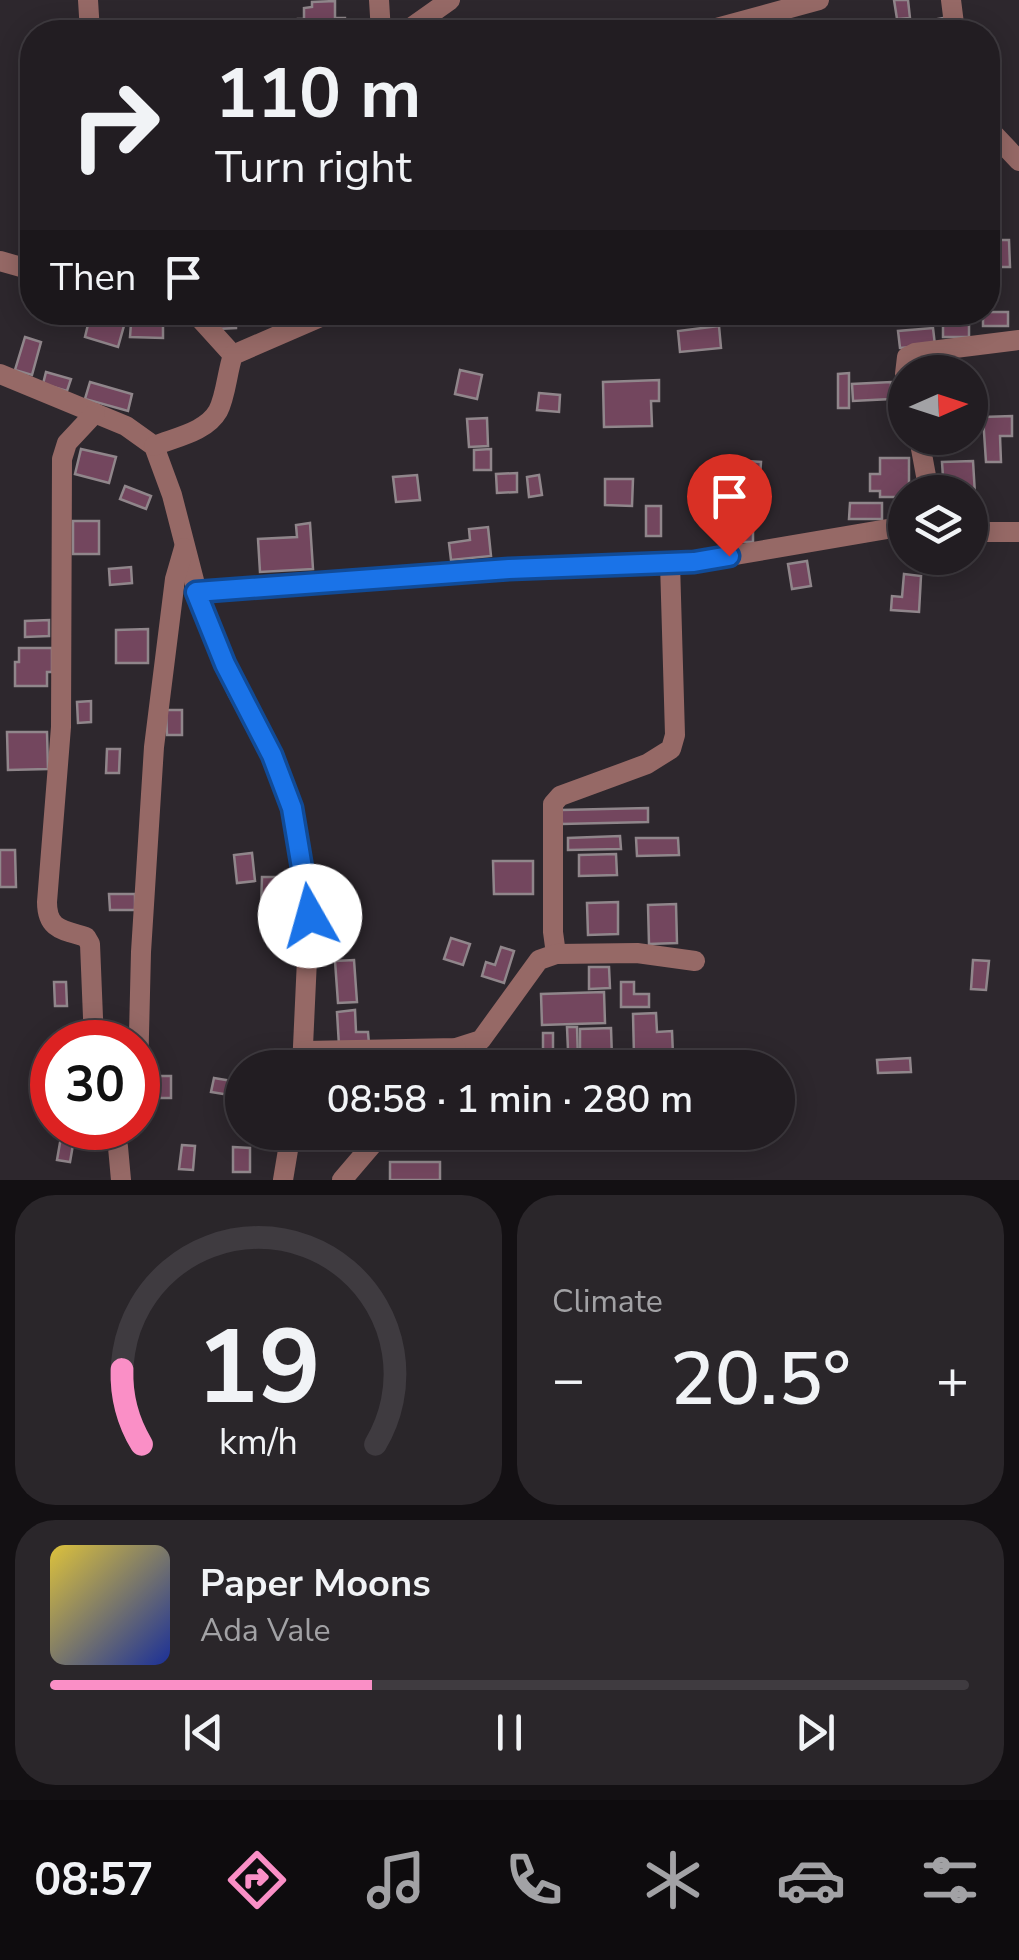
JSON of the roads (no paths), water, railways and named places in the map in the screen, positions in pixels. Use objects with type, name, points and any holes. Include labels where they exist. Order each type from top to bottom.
[{"type":"street","points":[[422,20],[450,0]]},
{"type":"street","points":[[738,20],[776,7],[819,0]]},
{"type":"street","points":[[1000,141],[1019,161]]},
{"type":"street","points":[[206,325],[233,355]]},
{"type":"street","points":[[154,446],[206,426],[220,409],[233,355],[302,325]]},
{"type":"street","points":[[910,355],[1019,340]]},
{"type":"street","points":[[0,374],[126,426],[154,446],[172,495],[196,592],[219,650],[272,755],[292,808],[310,916],[303,1050]]},
{"type":"street","points":[[93,1020],[90,944],[86,937],[54,927],[47,918],[46,902],[61,727],[62,459],[66,443],[95,413]]},
{"type":"street","points":[[196,592],[509,569],[670,563],[888,529]]},
{"type":"street","points":[[988,532],[1019,532]]},
{"type":"street","points":[[139,1020],[154,747],[176,578],[185,546]]},
{"type":"street","points":[[556,954],[553,804],[560,796],[647,764],[670,749],[675,736],[670,563]]},
{"type":"street","points":[[428,1050],[456,1048],[481,1040],[539,960],[556,954],[622,952],[696,961]]},
{"type":"street","points":[[116,1150],[121,1180]]},
{"type":"street","points":[[283,1180],[288,1150]]},
{"type":"street","points":[[342,1180],[368,1150]]}]
